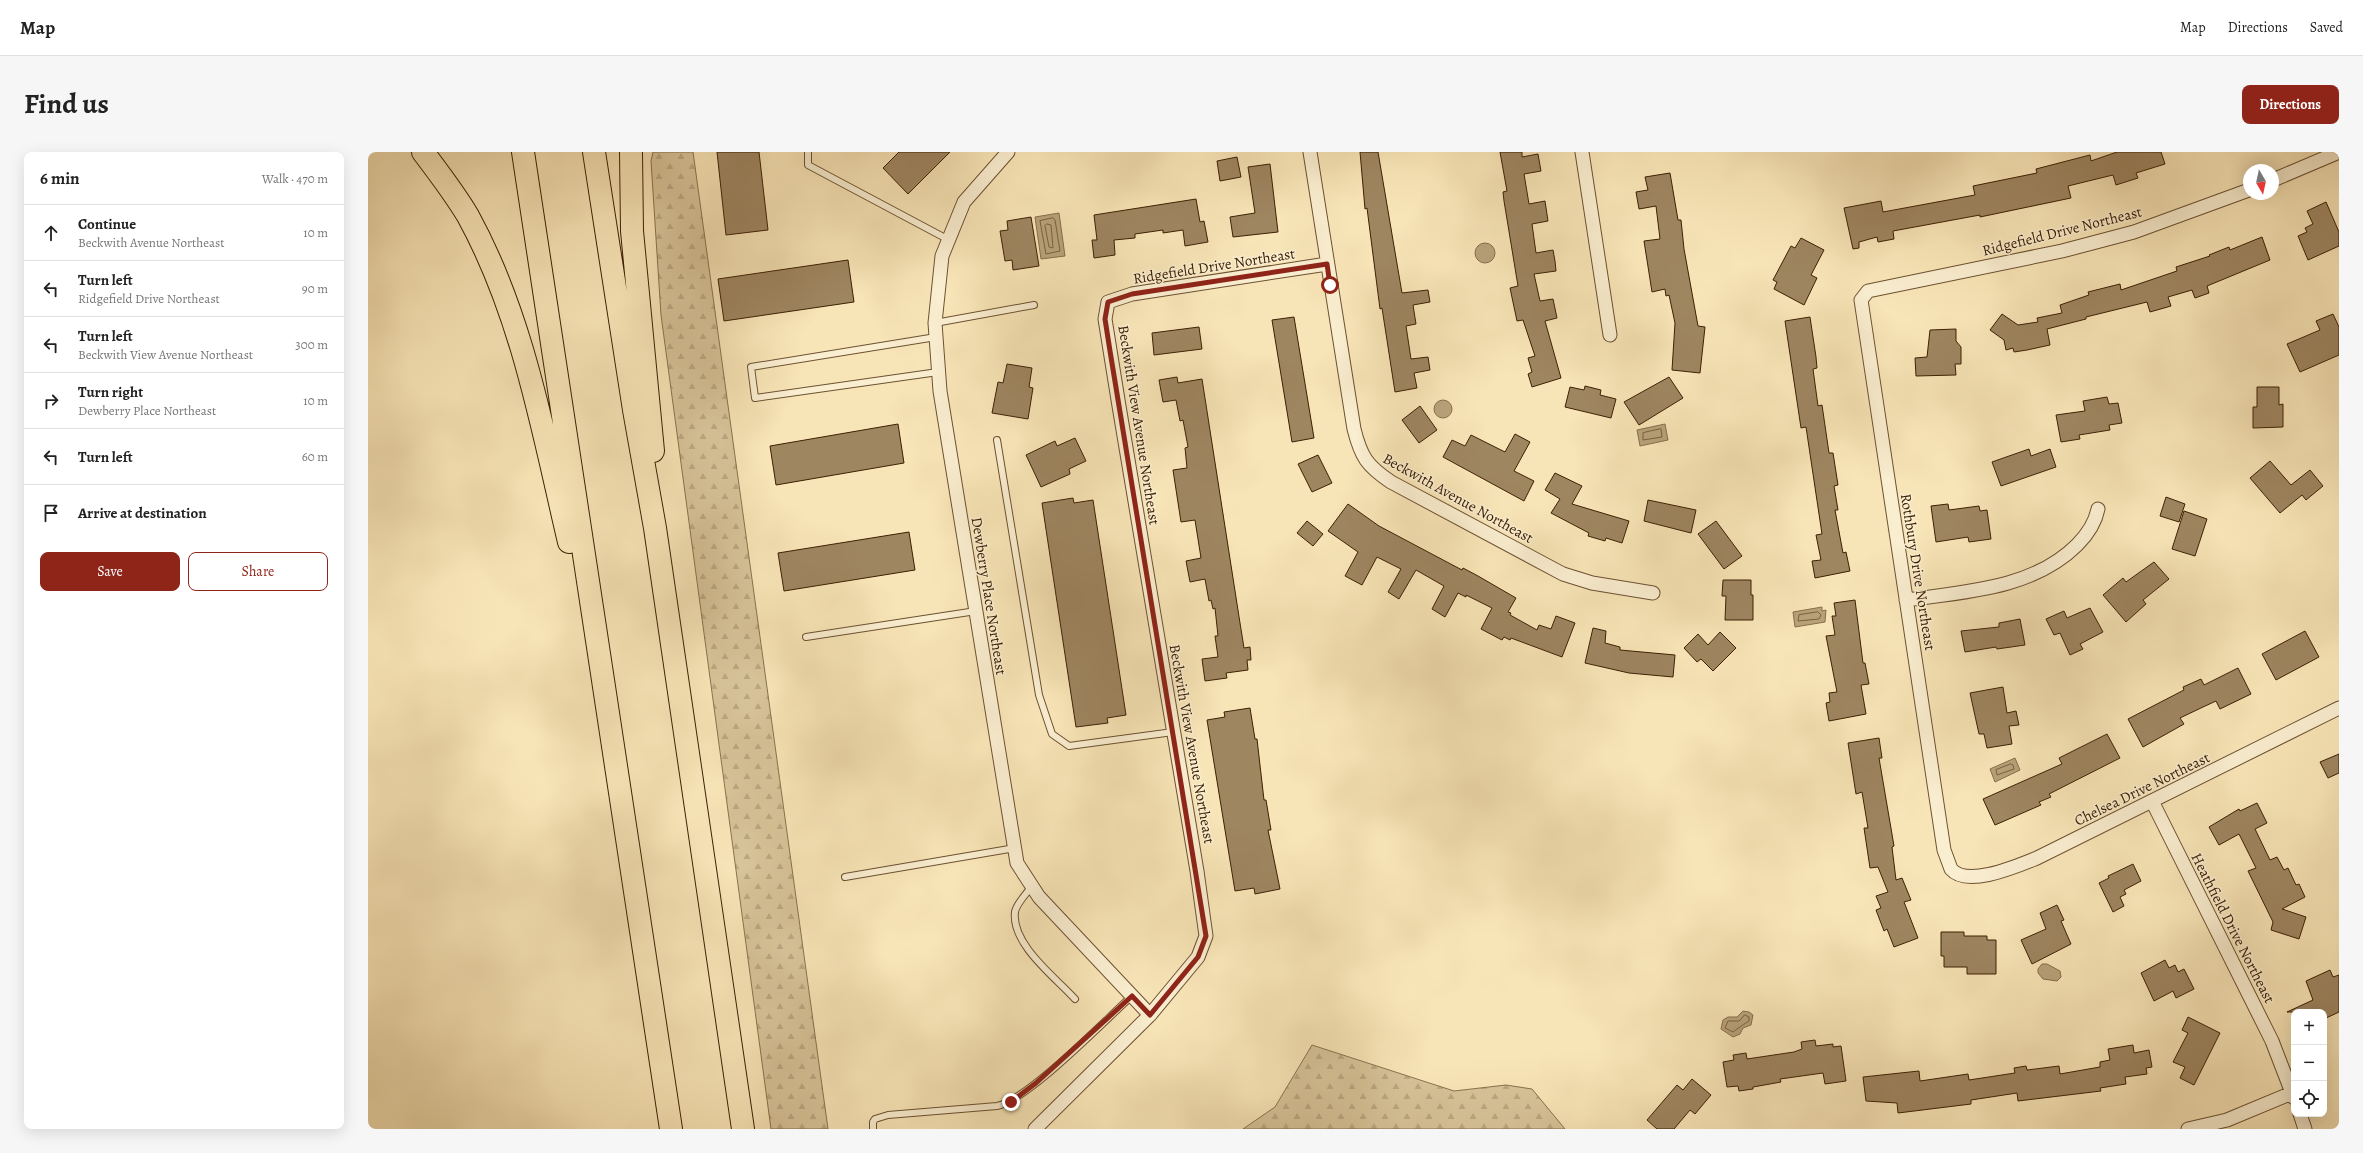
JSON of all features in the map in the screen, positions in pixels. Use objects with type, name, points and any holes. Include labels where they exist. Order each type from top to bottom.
[{"type":"highway","points":[[423,152],[468,216],[493,268],[522,348],[604,683]]},
{"type":"highway","points":[[523,152],[671,1129]]},
{"type":"highway","points":[[594,152],[654,528],[743,1129]]},
{"type":"highway","points":[[631,152],[632,231],[653,440],[654,528]]},
{"type":"street","name":"Dewberry Place Northeast","points":[[1008,152],[964,202],[942,256],[935,323],[940,391],[1017,863],[1039,897],[1150,1015]]},
{"type":"street","name":"Beckwith Avenue Northeast","points":[[1310,152],[1354,429],[1361,453],[1370,466],[1391,482],[1563,574],[1592,583],[1653,592]]},
{"type":"street","points":[[1582,152],[1610,335]]},
{"type":"street","points":[[2279,177],[2339,152]]},
{"type":"street","name":"Ridgefield Drive Northeast","points":[[1879,288],[2019,261],[2134,232],[2243,192]]},
{"type":"street","name":"Ridgefield Drive Northeast","points":[[1108,302],[1132,294],[1327,264]]},
{"type":"street","name":"Rothbury Drive Northeast","points":[[1879,288],[1868,291],[1861,300],[1862,312],[1944,850],[1953,871]]},
{"type":"street","name":"Beckwith View Avenue Northeast","points":[[1035,1129],[1150,1015],[1198,957],[1206,936],[1105,319],[1108,302]]},
{"type":"street","points":[[1906,600],[1993,588],[2031,576],[2064,558],[2087,534],[2096,518],[2098,510]]},
{"type":"street","name":"Chelsea Drive Northeast","points":[[1953,871],[1964,876],[2005,870],[2037,858],[2339,708]]},
{"type":"street","name":"Heathfield Drive Northeast","points":[[2152,801],[2272,1041],[2291,1091]]},
{"type":"street","points":[[2188,1129],[2227,1120],[2291,1097]]},
{"type":"street","points":[[2301,1117],[2305,1129]]},
{"type":"lane","points":[[808,152],[808,165],[949,240]]},
{"type":"lane","points":[[935,323],[1034,306]]},
{"type":"lane","points":[[936,337],[751,367],[755,398],[938,372]]},
{"type":"lane","points":[[997,440],[1038,695],[1052,734],[1069,746],[1173,732]]},
{"type":"lane","points":[[806,637],[976,611]]},
{"type":"lane","points":[[845,877],[1015,848]]},
{"type":"lane","points":[[1032,886],[1015,910],[1016,931],[1022,943],[1075,999]]},
{"type":"lane","points":[[873,1129],[873,1122],[875,1119],[888,1115],[997,1106],[1011,1102],[1036,1083],[1132,996]]},
{"type":"green space","points":[[653,152],[693,152],[828,1129],[771,1129],[661,315],[651,161]]},
{"type":"green space","points":[[1312,1045],[1454,1091],[1506,1085],[1532,1089],[1565,1129],[1243,1129],[1275,1107]]},
{"type":"water","points":[[1059,213],[1065,256],[1041,259],[1035,217]]},
{"type":"water","points":[[1481,243],[1489,243],[1495,249],[1495,257],[1489,263],[1481,263],[1475,257],[1475,249]]},
{"type":"water","points":[[1439,400],[1447,400],[1452,405],[1450,416],[1447,418],[1439,418],[1434,413],[1434,405]]},
{"type":"water","points":[[1665,424],[1668,440],[1640,446],[1637,430]]},
{"type":"water","points":[[1822,607],[1822,611],[1826,610],[1825,622],[1795,627],[1793,612]]},
{"type":"water","points":[[2015,758],[2020,770],[1995,782],[1990,769]]},
{"type":"water","points":[[2042,964],[2047,964],[2060,971],[2061,977],[2057,981],[2043,979],[2038,973],[2038,969]]},
{"type":"water","points":[[1743,1011],[1749,1012],[1753,1015],[1751,1025],[1743,1028],[1740,1034],[1733,1037],[1721,1029],[1723,1020],[1728,1017],[1737,1017]]},
{"type":"building","points":[[717,152],[759,152],[768,230],[726,235]]},
{"type":"building","points":[[899,152],[950,152],[908,194],[883,168]]},
{"type":"building","points":[[1360,152],[1378,152],[1402,293],[1428,290],[1430,302],[1413,305],[1416,324],[1406,326],[1411,359],[1428,357],[1430,370],[1414,373],[1417,388],[1395,392],[1382,308],[1380,309],[1367,208],[1365,209]]},
{"type":"building","points":[[1500,152],[1522,152],[1522,157],[1538,154],[1541,171],[1524,174],[1529,204],[1545,201],[1548,221],[1532,224],[1536,253],[1553,250],[1555,261],[1556,271],[1534,274],[1540,301],[1553,299],[1557,318],[1545,321],[1561,378],[1532,387],[1528,374],[1532,372],[1528,358],[1535,356],[1523,320],[1517,321],[1510,288],[1518,286],[1504,201],[1503,192],[1507,191]]},
{"type":"building","points":[[2117,152],[2161,152],[2165,164],[2136,173],[2138,178],[2116,185],[2113,175],[2068,186],[2071,198],[1980,217],[1980,215],[1893,231],[1894,239],[1878,242],[1877,237],[1859,242],[1859,248],[1853,249],[1844,208],[1881,201],[1883,212],[1975,195],[1973,186],[2037,173],[2036,169],[2090,155],[2091,161]]},
{"type":"building","points":[[1237,157],[1241,177],[1220,181],[1217,161]]},
{"type":"building","points":[[1270,164],[1278,232],[1233,237],[1230,217],[1255,213],[1248,167]]},
{"type":"building","points":[[1670,173],[1678,220],[1681,220],[1684,249],[1698,326],[1705,327],[1700,373],[1672,370],[1675,323],[1669,295],[1666,296],[1665,289],[1652,292],[1644,241],[1660,239],[1656,206],[1639,209],[1636,192],[1648,190],[1645,177]]},
{"type":"building","points":[[1196,199],[1200,222],[1204,221],[1208,242],[1185,246],[1183,230],[1163,233],[1163,230],[1135,234],[1135,238],[1114,240],[1115,255],[1094,258],[1092,240],[1097,240],[1094,215]]},
{"type":"building","points":[[2326,202],[2339,232],[2339,246],[2308,260],[2298,236],[2307,232],[2305,228],[2313,224],[2307,211]]},
{"type":"building","points":[[1031,217],[1039,266],[1013,270],[1012,260],[1005,261],[1000,231],[1008,230],[1007,221]]},
{"type":"building","points":[[2262,237],[2270,260],[2207,286],[2209,293],[2195,298],[2192,290],[2168,297],[2171,306],[2150,312],[2147,302],[2086,317],[2086,319],[2047,329],[2050,345],[2027,350],[2014,352],[2013,348],[2006,350],[2004,340],[1990,330],[2002,314],[2018,325],[2038,322],[2037,318],[2062,313],[2060,305],[2089,295],[2088,292],[2120,284],[2121,290],[2177,271],[2176,267],[2210,256],[2209,255],[2229,247],[2230,250]]},
{"type":"building","points":[[1801,238],[1824,250],[1811,275],[1817,278],[1804,305],[1774,289],[1777,282],[1773,280],[1791,246],[1795,248]]},
{"type":"building","points":[[848,260],[854,302],[724,321],[718,279]]},
{"type":"building","points":[[2333,314],[2339,327],[2339,355],[2300,372],[2287,344],[2320,330],[2316,321]]},
{"type":"building","points":[[1294,317],[1314,438],[1292,442],[1272,320]]},
{"type":"building","points":[[1810,317],[1817,368],[1813,369],[1818,406],[1822,405],[1829,453],[1833,453],[1838,485],[1834,486],[1838,510],[1835,510],[1843,553],[1846,552],[1850,571],[1815,578],[1812,561],[1821,560],[1816,535],[1822,534],[1806,427],[1801,428],[1785,321]]},
{"type":"building","points":[[1199,327],[1202,349],[1154,355],[1152,333]]},
{"type":"building","points":[[1956,329],[1956,341],[1961,347],[1961,364],[1955,364],[1956,375],[1916,376],[1915,358],[1927,357],[1930,330]]},
{"type":"building","points":[[1007,364],[1032,368],[1029,387],[1033,388],[1028,419],[992,413],[998,382],[1003,383]]},
{"type":"building","points":[[1177,377],[1178,383],[1202,379],[1244,648],[1250,647],[1251,660],[1247,660],[1248,670],[1226,673],[1227,678],[1205,681],[1202,659],[1218,657],[1215,636],[1218,636],[1215,608],[1213,609],[1211,600],[1209,601],[1205,579],[1190,582],[1186,561],[1201,558],[1195,520],[1181,522],[1173,470],[1187,468],[1185,448],[1188,447],[1183,420],[1180,421],[1176,400],[1163,402],[1159,380]]},
{"type":"building","points":[[1669,377],[1683,398],[1639,425],[1624,402]]},
{"type":"building","points":[[1585,386],[1601,390],[1600,395],[1616,399],[1611,418],[1565,407],[1570,387],[1584,390]]},
{"type":"building","points":[[2257,387],[2279,387],[2279,405],[2283,404],[2283,427],[2253,428],[2253,407],[2257,407]]},
{"type":"building","points":[[2107,397],[2109,404],[2118,403],[2122,423],[2109,425],[2110,430],[2079,435],[2080,439],[2061,442],[2056,415],[2085,411],[2083,401]]},
{"type":"building","points":[[1420,406],[1437,430],[1419,443],[1402,420]]},
{"type":"building","points":[[898,424],[904,463],[776,485],[770,446]]},
{"type":"building","points":[[1515,434],[1530,442],[1514,471],[1534,481],[1524,501],[1443,457],[1452,440],[1465,446],[1471,435],[1505,452]]},
{"type":"building","points":[[1075,438],[1086,461],[1069,469],[1070,474],[1041,487],[1026,455],[1055,441],[1057,446]]},
{"type":"building","points":[[2029,449],[2031,456],[2050,449],[2056,467],[2001,486],[1992,462]]},
{"type":"building","points":[[1318,455],[1332,483],[1312,492],[1298,464]]},
{"type":"building","points":[[2270,461],[2291,485],[2310,470],[2323,486],[2306,500],[2302,495],[2280,513],[2250,478]]},
{"type":"building","points":[[1555,473],[1582,486],[1572,504],[1629,521],[1622,543],[1606,538],[1605,541],[1588,536],[1589,533],[1551,513],[1560,499],[1545,490]]},
{"type":"building","points":[[2166,497],[2185,504],[2179,522],[2160,516]]},
{"type":"building","points":[[1073,498],[1074,503],[1093,500],[1126,715],[1107,718],[1108,723],[1076,727],[1042,503]]},
{"type":"building","points":[[1648,500],[1696,510],[1691,533],[1644,521]]},
{"type":"building","points":[[1348,504],[1379,526],[1462,570],[1463,568],[1516,598],[1508,612],[1511,613],[1510,615],[1537,630],[1539,625],[1551,629],[1556,616],[1575,623],[1562,657],[1511,638],[1510,640],[1504,637],[1502,640],[1481,629],[1492,608],[1466,595],[1466,597],[1458,593],[1445,617],[1432,609],[1444,586],[1416,570],[1399,599],[1388,592],[1401,569],[1377,557],[1362,585],[1345,576],[1358,552],[1328,531]]},
{"type":"building","points":[[1948,504],[1949,510],[1979,506],[1980,511],[1987,510],[1991,539],[1969,542],[1968,537],[1936,542],[1931,506]]},
{"type":"building","points":[[2184,511],[2207,519],[2195,556],[2172,549]]},
{"type":"building","points":[[1307,521],[1323,534],[1313,546],[1297,533]]},
{"type":"building","points":[[1716,521],[1742,556],[1724,569],[1698,534]]},
{"type":"building","points":[[909,532],[915,570],[784,591],[778,553]]},
{"type":"building","points":[[2154,562],[2169,579],[2143,600],[2146,604],[2126,622],[2103,595],[2123,578],[2126,582]]},
{"type":"building","points":[[1723,580],[1751,580],[1751,595],[1753,595],[1753,620],[1725,620],[1726,596],[1722,596]]},
{"type":"building","points":[[1855,600],[1863,663],[1865,663],[1869,684],[1861,685],[1866,714],[1829,721],[1826,703],[1830,702],[1829,693],[1837,692],[1826,636],[1835,635],[1832,616],[1836,616],[1834,603]]},
{"type":"building","points":[[2090,608],[2103,632],[2080,644],[2083,649],[2070,655],[2060,633],[2054,635],[2046,619],[2064,611],[2067,618]]},
{"type":"building","points":[[2020,619],[2025,645],[1997,649],[1996,647],[1965,652],[1961,631],[1999,627],[1999,623]]},
{"type":"building","points":[[1593,628],[1606,631],[1605,643],[1620,647],[1620,650],[1675,655],[1673,677],[1629,673],[1585,663]]},
{"type":"building","points":[[2305,631],[2319,657],[2276,680],[2262,654]]},
{"type":"building","points":[[1720,632],[1736,648],[1713,671],[1701,659],[1697,662],[1684,648],[1698,634],[1708,645]]},
{"type":"building","points":[[2238,668],[2251,694],[2220,709],[2216,701],[2180,718],[2184,724],[2143,747],[2128,719],[2184,690],[2183,687],[2201,679],[2204,685]]},
{"type":"building","points":[[2003,687],[2007,713],[2016,711],[2019,725],[2009,726],[2012,744],[1987,748],[1984,734],[1979,734],[1970,693]]},
{"type":"building","points":[[1250,708],[1255,739],[1257,739],[1264,800],[1266,800],[1271,830],[1268,830],[1280,889],[1255,894],[1254,888],[1235,891],[1207,720],[1225,717],[1224,712]]},
{"type":"building","points":[[2107,734],[2120,758],[2049,794],[2051,797],[2039,802],[2041,805],[1995,825],[1983,799],[2062,764],[2059,758]]},
{"type":"building","points":[[1879,738],[1882,758],[1879,758],[1894,846],[1892,847],[1896,880],[1902,878],[1911,900],[1904,902],[1918,938],[1894,947],[1887,929],[1884,931],[1876,910],[1881,908],[1876,896],[1888,892],[1878,867],[1870,868],[1864,828],[1868,828],[1862,792],[1856,794],[1848,743]]},
{"type":"building","points":[[2339,754],[2339,773],[2328,778],[2320,762]]},
{"type":"building","points":[[2257,803],[2267,823],[2255,829],[2270,860],[2277,857],[2284,870],[2288,868],[2296,885],[2299,884],[2305,897],[2282,909],[2306,917],[2299,939],[2271,930],[2273,922],[2248,871],[2256,868],[2239,834],[2219,845],[2209,827],[2239,809],[2240,811]]},
{"type":"building","points":[[2133,864],[2141,881],[2124,890],[2126,894],[2120,897],[2124,906],[2113,912],[2099,883],[2109,878],[2108,876]]},
{"type":"building","points":[[2057,905],[2064,920],[2061,921],[2071,944],[2032,964],[2021,940],[2046,929],[2040,913]]},
{"type":"building","points":[[1941,932],[1964,932],[1964,936],[1987,936],[1987,940],[1996,940],[1996,974],[1967,974],[1967,967],[1944,967],[1944,956],[1941,956]]},
{"type":"building","points":[[2165,960],[2169,968],[2175,965],[2178,972],[2184,969],[2194,989],[2176,998],[2173,991],[2154,1001],[2141,973]]},
{"type":"building","points":[[2330,970],[2333,977],[2339,975],[2339,1012],[2327,1018],[2327,1009],[2294,1009],[2313,1000],[2306,981]]},
{"type":"building","points":[[2188,1017],[2220,1033],[2194,1085],[2180,1078],[2185,1067],[2173,1062],[2188,1033],[2182,1030]]},
{"type":"building","points":[[1815,1040],[1816,1046],[1833,1044],[1833,1047],[1841,1046],[1846,1081],[1825,1084],[1823,1073],[1780,1079],[1781,1082],[1753,1087],[1753,1089],[1739,1091],[1738,1086],[1727,1087],[1723,1062],[1734,1060],[1733,1055],[1746,1053],[1747,1059],[1794,1052],[1802,1049],[1801,1042]]},
{"type":"building","points":[[2133,1045],[2134,1053],[2149,1050],[2152,1067],[2146,1068],[2147,1074],[2125,1077],[2126,1084],[2100,1088],[2101,1091],[2018,1101],[2017,1093],[1971,1100],[1971,1104],[1898,1113],[1897,1103],[1866,1101],[1863,1077],[1919,1071],[1920,1081],[1968,1074],[1969,1080],[2015,1073],[2014,1068],[2026,1066],[2027,1070],[2059,1066],[2060,1074],[2100,1067],[2100,1062],[2110,1060],[2108,1049]]},
{"type":"building","points":[[1692,1079],[1711,1095],[1695,1114],[1690,1110],[1674,1129],[1657,1129],[1647,1120],[1677,1085],[1683,1090]]},
{"type":"route","points":[[1011,1102],[1036,1083],[1132,996],[1150,1015],[1198,957],[1206,936],[1197,871],[1105,319],[1108,302],[1116,298],[1132,294],[1327,264],[1330,285]]}]
